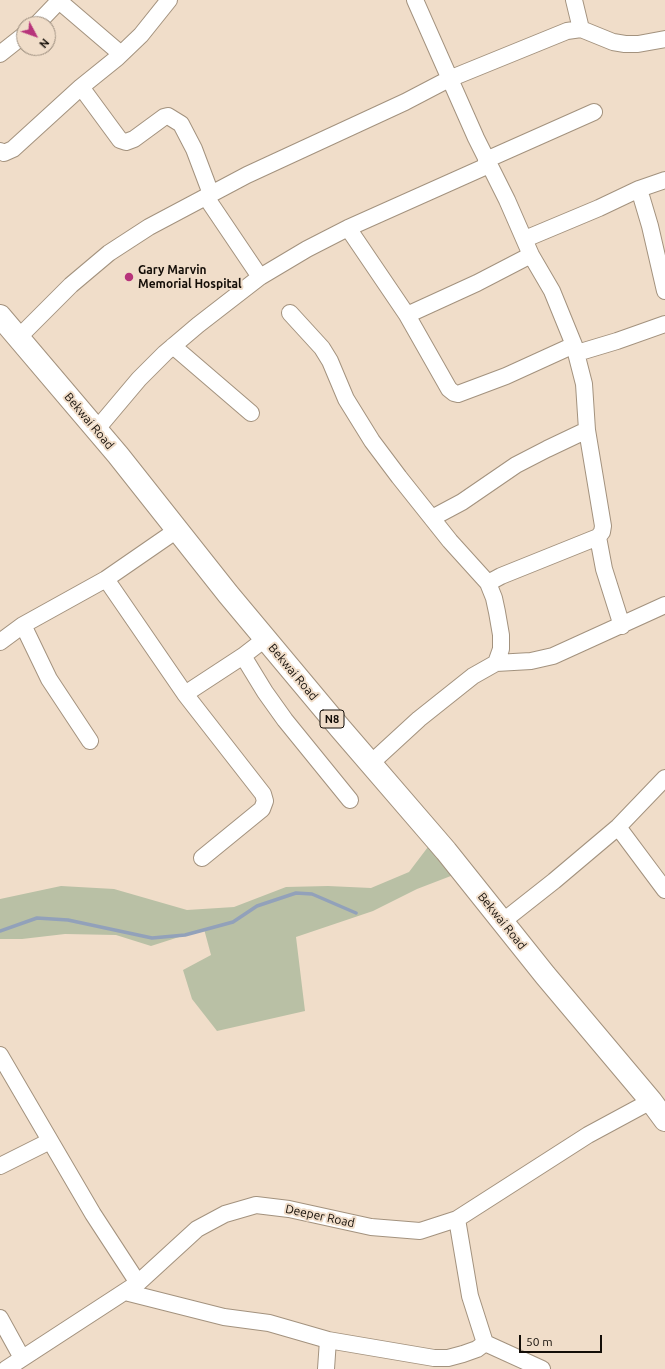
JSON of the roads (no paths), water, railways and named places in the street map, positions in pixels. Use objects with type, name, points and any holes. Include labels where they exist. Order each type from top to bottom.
[{"type":"highway","name":"Bekwai Road","points":[[0,316],[118,455],[265,639],[370,764],[446,851],[502,922],[651,1101],[665,1120]]},
{"type":"street","points":[[45,16],[60,0],[121,54]]},
{"type":"street","points":[[0,151],[4,153],[13,149],[80,87],[121,54],[141,35],[169,0]]},
{"type":"street","points":[[415,0],[449,79],[525,239],[531,255],[552,291],[576,349],[584,384],[587,430],[602,526],[602,532],[598,537],[501,576],[488,583]]},
{"type":"street","points":[[574,0],[581,29]]},
{"type":"street","points":[[18,338],[71,285],[109,253],[149,227],[247,175],[405,102],[449,79],[567,31],[581,29],[613,42],[625,44],[638,44],[665,39]]},
{"type":"street","points":[[0,54],[16,41]]},
{"type":"street","points":[[80,87],[120,140],[126,142],[134,139],[164,117],[168,116],[181,124],[194,149],[209,195],[260,277]]},
{"type":"street","points":[[96,430],[139,379],[173,346],[208,316],[260,277],[307,249],[348,228],[594,112]]},
{"type":"street","points":[[525,239],[599,208],[639,189],[665,180]]},
{"type":"street","points":[[639,189],[650,226],[665,291]]},
{"type":"street","points":[[348,228],[407,315],[448,389],[454,393],[458,394],[576,349],[617,341],[665,324]]},
{"type":"street","points":[[407,315],[477,283],[531,255]]},
{"type":"street","points":[[290,313],[322,348],[330,361],[346,399],[372,441],[432,518],[488,583],[497,612],[500,635],[501,649],[496,663]]},
{"type":"street","points":[[173,346],[251,414]]},
{"type":"street","points":[[432,518],[462,502],[516,465],[587,430]]},
{"type":"street","points":[[2,637],[106,579],[177,530]]},
{"type":"street","points":[[598,537],[604,569],[622,626]]},
{"type":"street","points":[[106,579],[185,694],[263,794],[265,801],[262,809],[202,858]]},
{"type":"street","points":[[370,764],[419,719],[473,676],[496,663],[531,661],[553,656],[622,626],[665,605]]},
{"type":"street","points":[[23,625],[49,679],[90,741]]},
{"type":"street","points":[[185,694],[243,656],[265,639]]},
{"type":"street","points":[[243,656],[265,692],[285,720],[350,800]]},
{"type":"street","points":[[502,922],[554,881],[618,827],[665,778]]},
{"type":"street","points":[[618,827],[665,890]]},
{"type":"street","points":[[0,1056],[93,1214],[132,1288],[224,1317],[269,1323],[328,1340],[434,1358],[448,1358],[463,1354],[477,1349],[485,1343]]},
{"type":"street","name":"Deeper Road","points":[[6,1369],[132,1288],[196,1229],[225,1214],[256,1205],[289,1209],[371,1227],[420,1231],[457,1219],[588,1135],[651,1101]]},
{"type":"street","points":[[0,1166],[50,1141]]},
{"type":"street","points":[[457,1219],[470,1296],[485,1343],[542,1369]]},
{"type":"street","points":[[0,1318],[22,1358]]},
{"type":"street","points":[[326,1369],[328,1340]]},
{"type":"waterway","points":[[0,931],[37,918],[68,920],[152,938],[185,935],[233,922],[257,906],[296,893],[312,894],[356,913]]},
{"type":"place","name":"Gary Marvin Memorial Hospital","points":[[129,277]]}]
